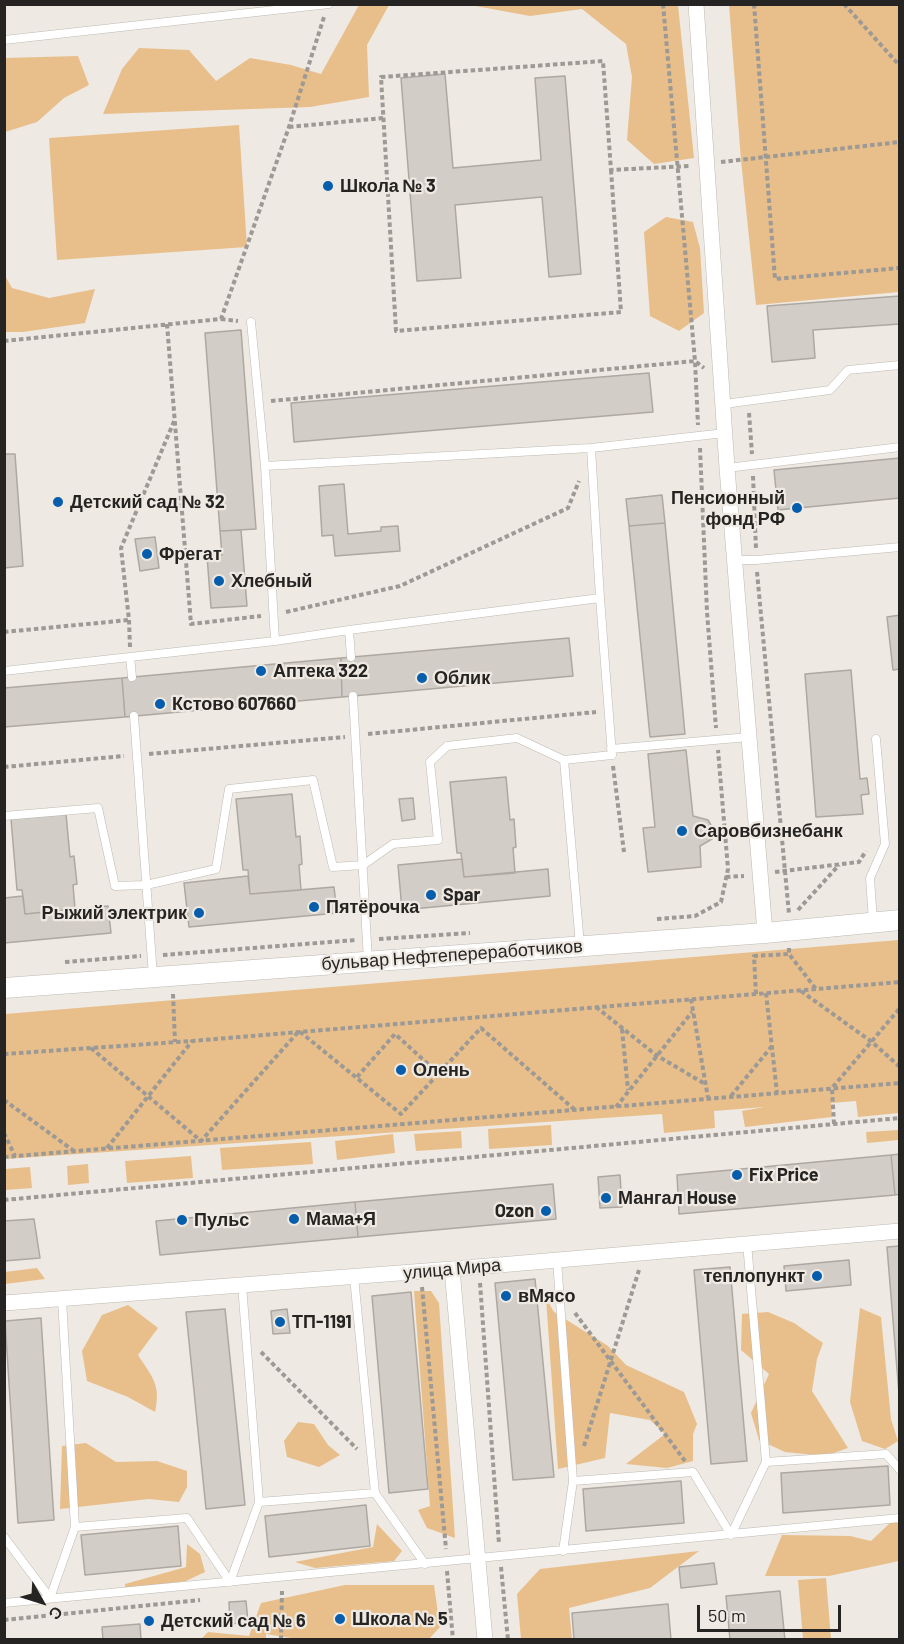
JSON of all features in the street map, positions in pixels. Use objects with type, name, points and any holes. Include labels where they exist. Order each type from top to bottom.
[{"type":"street","points":[[696,4],[727,468],[765,933]]},
{"type":"street","name":"бульвар Нефтепереработчиков","points":[[4,988],[765,933],[900,920]]},
{"type":"street","name":"улица Мира","points":[[4,1304],[421,1272],[900,1231]]},
{"type":"street","points":[[452,1269],[485,1640]]},
{"type":"lane","points":[[4,40],[328,5]]},
{"type":"lane","points":[[251,322],[265,466],[275,641]]},
{"type":"lane","points":[[724,404],[830,390],[848,370],[900,365]]},
{"type":"lane","points":[[265,466],[591,448],[726,433]]},
{"type":"lane","points":[[727,468],[900,447]]},
{"type":"lane","points":[[591,448],[611,752]]},
{"type":"lane","points":[[735,560],[900,547]]},
{"type":"lane","points":[[4,670],[275,641],[600,598]]},
{"type":"lane","points":[[349,630],[351,657]]},
{"type":"lane","points":[[130,657],[132,677]]},
{"type":"lane","points":[[353,696],[368,961]]},
{"type":"lane","points":[[134,716],[153,976]]},
{"type":"lane","points":[[4,816],[98,808],[115,886],[146,885],[216,868],[229,789],[313,780],[333,867],[363,865],[393,844],[438,840],[430,762],[447,746],[517,738],[564,759],[749,737]]},
{"type":"lane","points":[[873,922],[870,878],[885,844],[876,739]]},
{"type":"lane","points":[[564,759],[580,946]]},
{"type":"lane","points":[[731,1535],[766,1462],[747,1243]]},
{"type":"lane","points":[[557,1260],[573,1481],[562,1551]]},
{"type":"lane","points":[[354,1277],[375,1493],[425,1564]]},
{"type":"lane","points":[[230,1582],[259,1502],[242,1285]]},
{"type":"lane","points":[[51,1598],[75,1527],[62,1299]]},
{"type":"lane","points":[[766,1462],[886,1454],[900,1470]]},
{"type":"lane","points":[[573,1481],[693,1472],[731,1535]]},
{"type":"lane","points":[[259,1502],[375,1493]]},
{"type":"lane","points":[[75,1527],[187,1518],[230,1582]]},
{"type":"lane","points":[[4,1603],[900,1518]]},
{"type":"lane","points":[[4,1537],[51,1598]]},
{"type":"path","points":[[663,4],[694,361],[707,612],[728,869],[721,902]]},
{"type":"path","points":[[754,4],[775,279],[900,267]]},
{"type":"path","points":[[844,4],[900,66]]},
{"type":"path","points":[[4,341],[221,319],[289,127],[328,5]]},
{"type":"path","points":[[603,61],[610,170],[621,312],[396,331],[381,77],[603,61]]},
{"type":"path","points":[[289,127],[383,118]]},
{"type":"path","points":[[610,170],[677,168],[900,142]]},
{"type":"path","points":[[167,324],[191,624],[274,615],[400,586],[568,508],[580,478]]},
{"type":"path","points":[[259,402],[694,361],[722,382]]},
{"type":"path","points":[[747,401],[753,465],[756,560],[790,920],[839,865]]},
{"type":"path","points":[[130,657],[129,620],[121,548],[175,419]]},
{"type":"path","points":[[4,632],[129,620]]},
{"type":"path","points":[[4,766],[356,736],[609,711]]},
{"type":"path","points":[[611,752],[624,852]]},
{"type":"path","points":[[726,878],[859,862],[868,846],[885,844]]},
{"type":"path","points":[[168,954],[172,975],[175,1042]]},
{"type":"path","points":[[756,994],[754,956],[789,954],[816,989]]},
{"type":"path","points":[[4,1054],[479,1018],[900,982]]},
{"type":"path","points":[[801,990],[872,1042],[900,1067]]},
{"type":"path","points":[[766,993],[777,1093]]},
{"type":"path","points":[[691,999],[708,1098]]},
{"type":"path","points":[[595,1007],[656,1055],[705,1084]]},
{"type":"path","points":[[834,1124],[832,1088],[900,1008]]},
{"type":"path","points":[[616,1107],[692,1012]]},
{"type":"path","points":[[479,1018],[481,1028],[575,1110]]},
{"type":"path","points":[[357,1077],[395,1034],[396,1023]]},
{"type":"path","points":[[401,1114],[481,1028]]},
{"type":"path","points":[[622,1028],[628,1091]]},
{"type":"path","points":[[299,1031],[401,1114],[402,1124]]},
{"type":"path","points":[[201,1141],[299,1031]]},
{"type":"path","points":[[395,1034],[439,1074]]},
{"type":"path","points":[[107,1148],[192,1041]]},
{"type":"path","points":[[731,1097],[772,1046]]},
{"type":"path","points":[[90,1047],[201,1141]]},
{"type":"path","points":[[4,1157],[900,1083]]},
{"type":"path","points":[[4,1100],[74,1152]]},
{"type":"path","points":[[4,1200],[900,1118]]},
{"type":"path","points":[[4,1133],[15,1156]]},
{"type":"path","points":[[584,1448],[645,1252]]},
{"type":"path","points":[[479,1267],[508,1640]]},
{"type":"path","points":[[421,1272],[453,1640]]},
{"type":"path","points":[[560,1293],[693,1472]]},
{"type":"path","points":[[246,1336],[372,1465]]},
{"type":"path","points":[[281,1640],[282,1591]]},
{"type":"shaded area","points":[[359,5],[389,5],[367,45],[369,97],[310,107],[103,114],[122,69],[139,48],[189,50],[216,81],[250,58],[291,65],[321,74]]},
{"type":"shaded area","points":[[470,5],[678,5],[694,158],[654,164],[627,140],[632,77],[626,44],[582,9],[530,16]]},
{"type":"shaded area","points":[[729,5],[899,5],[899,292],[756,305],[741,160]]},
{"type":"shaded area","points":[[78,56],[89,85],[64,98],[37,122],[5,132],[5,58]]},
{"type":"shaded area","points":[[239,125],[247,247],[57,260],[49,138]]},
{"type":"shaded area","points":[[666,217],[693,222],[700,248],[704,313],[679,331],[650,316],[644,232]]},
{"type":"shaded area","points":[[4,274],[12,288],[49,298],[95,289],[85,323],[23,332],[5,332]]},
{"type":"shaded area","points":[[899,940],[899,1113],[858,1117],[856,1101],[831,1103],[832,1117],[745,1127],[742,1111],[764,1107],[714,1111],[715,1128],[664,1133],[662,1114],[5,1159],[5,1014]]},
{"type":"shaded area","points":[[551,1125],[552,1145],[489,1149],[488,1129]]},
{"type":"shaded area","points":[[899,1130],[899,1140],[867,1143],[866,1132]]},
{"type":"shaded area","points":[[461,1131],[462,1148],[416,1151],[414,1134]]},
{"type":"shaded area","points":[[393,1134],[395,1153],[337,1160],[335,1141]]},
{"type":"shaded area","points":[[311,1142],[313,1164],[222,1170],[220,1148]]},
{"type":"shaded area","points":[[191,1156],[193,1178],[127,1183],[125,1161]]},
{"type":"shaded area","points":[[88,1164],[89,1183],[68,1185],[67,1166]]},
{"type":"shaded area","points":[[30,1167],[32,1188],[5,1190],[5,1169]]},
{"type":"shaded area","points":[[37,1268],[45,1279],[5,1284],[5,1272]]},
{"type":"shaded area","points":[[414,1291],[431,1291],[439,1303],[455,1538],[427,1528],[418,1510],[430,1506]]},
{"type":"shaded area","points":[[546,1298],[554,1312],[608,1346],[626,1365],[684,1392],[697,1424],[693,1434],[693,1461],[667,1468],[626,1464],[665,1434],[650,1420],[610,1413],[605,1458],[558,1469]]},
{"type":"shaded area","points":[[128,1305],[158,1328],[138,1355],[156,1388],[155,1412],[128,1397],[87,1381],[82,1351],[102,1315]]},
{"type":"shaded area","points":[[860,1308],[881,1317],[891,1419],[898,1441],[885,1449],[862,1441],[850,1402]]},
{"type":"shaded area","points":[[768,1312],[794,1323],[823,1343],[817,1359],[812,1391],[848,1448],[825,1456],[785,1452],[759,1440],[751,1413],[769,1374],[741,1350],[742,1314]]},
{"type":"shaded area","points":[[298,1422],[314,1424],[328,1445],[340,1455],[319,1467],[287,1457],[284,1441]]},
{"type":"shaded area","points":[[86,1443],[116,1462],[157,1461],[187,1471],[187,1487],[179,1502],[149,1499],[60,1509],[62,1446]]},
{"type":"shaded area","points":[[890,1523],[899,1523],[899,1561],[829,1576],[765,1576],[782,1535],[850,1536],[871,1541]]},
{"type":"shaded area","points":[[377,1524],[402,1551],[394,1561],[315,1568],[295,1562],[373,1547]]},
{"type":"shaded area","points":[[187,1544],[200,1554],[205,1572],[186,1581],[125,1589],[125,1584],[186,1567]]},
{"type":"shaded area","points":[[699,1551],[650,1588],[569,1608],[572,1639],[521,1639],[517,1594],[540,1569]]},
{"type":"shaded area","points":[[826,1578],[831,1639],[803,1639],[798,1580]]},
{"type":"shaded area","name":"Школа № 5","points":[[345,1585],[434,1585],[440,1627],[429,1639],[303,1640],[266,1634],[266,1639],[201,1639],[208,1632],[249,1636],[261,1603]]},
{"type":"building","points":[[445,74],[453,168],[541,160],[535,78],[565,76],[581,274],[549,277],[542,197],[455,205],[461,278],[417,281],[401,78]]},
{"type":"building","points":[[900,296],[900,324],[813,330],[815,358],[772,362],[767,306]]},
{"type":"building","points":[[241,330],[256,529],[220,531],[205,333]]},
{"type":"building","points":[[649,373],[653,412],[294,442],[291,403]]},
{"type":"building","points":[[4,454],[15,454],[23,566],[4,568]]},
{"type":"building","points":[[900,458],[900,498],[778,510],[774,470]]},
{"type":"building","points":[[344,484],[348,534],[381,531],[381,527],[398,526],[400,551],[335,556],[333,535],[322,536],[319,486]]},
{"type":"building","points":[[662,495],[665,523],[629,526],[626,499]]},
{"type":"building","points":[[665,523],[685,734],[650,737],[629,526]]},
{"type":"building","points":[[241,530],[247,606],[211,608],[207,556],[222,555],[220,531]]},
{"type":"building","points":[[155,537],[159,568],[140,571],[135,539]]},
{"type":"building","points":[[900,615],[900,669],[893,670],[887,617]]},
{"type":"building","points":[[569,638],[573,676],[342,697],[341,658]]},
{"type":"building","points":[[341,658],[342,697],[125,717],[122,678]]},
{"type":"building","points":[[851,670],[860,779],[867,778],[869,794],[861,795],[863,814],[816,817],[805,674]]},
{"type":"building","points":[[122,678],[125,717],[4,727],[4,688]]},
{"type":"building","points":[[686,750],[693,816],[708,820],[714,830],[712,839],[700,846],[701,867],[648,872],[643,828],[655,827],[648,754]]},
{"type":"building","points":[[506,777],[510,820],[514,819],[515,873],[464,877],[461,853],[457,853],[450,782]]},
{"type":"building","points":[[292,794],[296,837],[300,836],[301,890],[250,894],[248,870],[243,870],[236,799]]},
{"type":"building","points":[[413,798],[415,819],[402,821],[399,799]]},
{"type":"building","points":[[66,814],[70,857],[74,856],[77,884],[73,885],[75,909],[25,914],[22,890],[17,890],[11,819]]},
{"type":"building","points":[[462,859],[464,877],[548,869],[550,896],[402,910],[398,865]]},
{"type":"building","points":[[248,876],[250,894],[334,887],[337,913],[189,927],[184,883]]},
{"type":"building","points":[[23,896],[25,914],[108,906],[111,933],[4,943],[4,898]]},
{"type":"building","points":[[900,1154],[900,1194],[895,1195],[891,1155]]},
{"type":"building","points":[[891,1155],[895,1195],[679,1214],[677,1175]]},
{"type":"building","points":[[620,1175],[622,1207],[600,1208],[598,1177]]},
{"type":"building","points":[[553,1184],[556,1219],[358,1237],[355,1202]]},
{"type":"building","points":[[355,1202],[358,1237],[160,1255],[156,1221]]},
{"type":"building","points":[[34,1219],[40,1258],[4,1261],[4,1221]]},
{"type":"building","points":[[900,1246],[900,1406],[887,1247]]},
{"type":"building","name":"теплопункт","points":[[849,1260],[851,1285],[786,1291],[784,1266]]},
{"type":"building","points":[[730,1267],[747,1461],[711,1464],[694,1270]]},
{"type":"building","points":[[535,1279],[554,1477],[513,1480],[495,1283]]},
{"type":"building","points":[[411,1292],[428,1489],[389,1493],[372,1296]]},
{"type":"building","points":[[225,1309],[245,1505],[206,1509],[186,1312]]},
{"type":"building","name":"ТП-1191","points":[[287,1309],[290,1333],[273,1334],[271,1311]]},
{"type":"building","points":[[41,1318],[54,1520],[18,1523],[5,1321]]},
{"type":"building","points":[[888,1466],[890,1505],[783,1513],[781,1473]]},
{"type":"building","points":[[681,1481],[684,1523],[586,1531],[583,1489]]},
{"type":"building","points":[[366,1505],[370,1546],[269,1557],[265,1516]]},
{"type":"building","points":[[178,1526],[181,1566],[85,1575],[81,1535]]},
{"type":"building","points":[[714,1563],[717,1584],[681,1588],[679,1567]]},
{"type":"building","points":[[780,1591],[785,1640],[730,1640],[726,1596]]},
{"type":"building","points":[[246,1601],[248,1622],[230,1624],[229,1602]]},
{"type":"building","points":[[668,1604],[671,1640],[574,1640],[572,1613]]},
{"type":"building","points":[[140,1624],[141,1640],[103,1640],[102,1627]]},
{"type":"place","name":"Школа № 3","points":[[328,186]]},
{"type":"place","name":"Детский сад № 32","points":[[58,502]]},
{"type":"place","name":"Пенсионный фонд РФ","points":[[797,508]]},
{"type":"place","name":"Фрегат","points":[[147,554]]},
{"type":"place","name":"Хлебный","points":[[219,581]]},
{"type":"place","name":"Аптека 322","points":[[261,671]]},
{"type":"place","name":"Облик","points":[[422,678]]},
{"type":"place","name":"Кстово 607660","points":[[160,704]]},
{"type":"place","name":"Саровбизнебанк","points":[[682,831]]},
{"type":"place","name":"Spar","points":[[431,895]]},
{"type":"place","name":"Пятёрочка","points":[[314,907]]},
{"type":"place","name":"Рыжий электрик","points":[[199,913]]},
{"type":"place","name":"Олень","points":[[401,1070]]},
{"type":"place","name":"Fix Price","points":[[737,1175]]},
{"type":"place","name":"Мангал House","points":[[606,1198]]},
{"type":"place","name":"Ozon","points":[[546,1211]]},
{"type":"place","name":"Мама+Я","points":[[294,1219]]},
{"type":"place","name":"Пульс","points":[[182,1220]]},
{"type":"place","name":"теплопункт","points":[[817,1276]]},
{"type":"place","name":"вМясо","points":[[506,1296]]},
{"type":"place","name":"ТП-1191","points":[[280,1322]]},
{"type":"place","name":"Школа № 5","points":[[340,1619]]},
{"type":"place","name":"Детский сад № 6","points":[[149,1621]]}]
